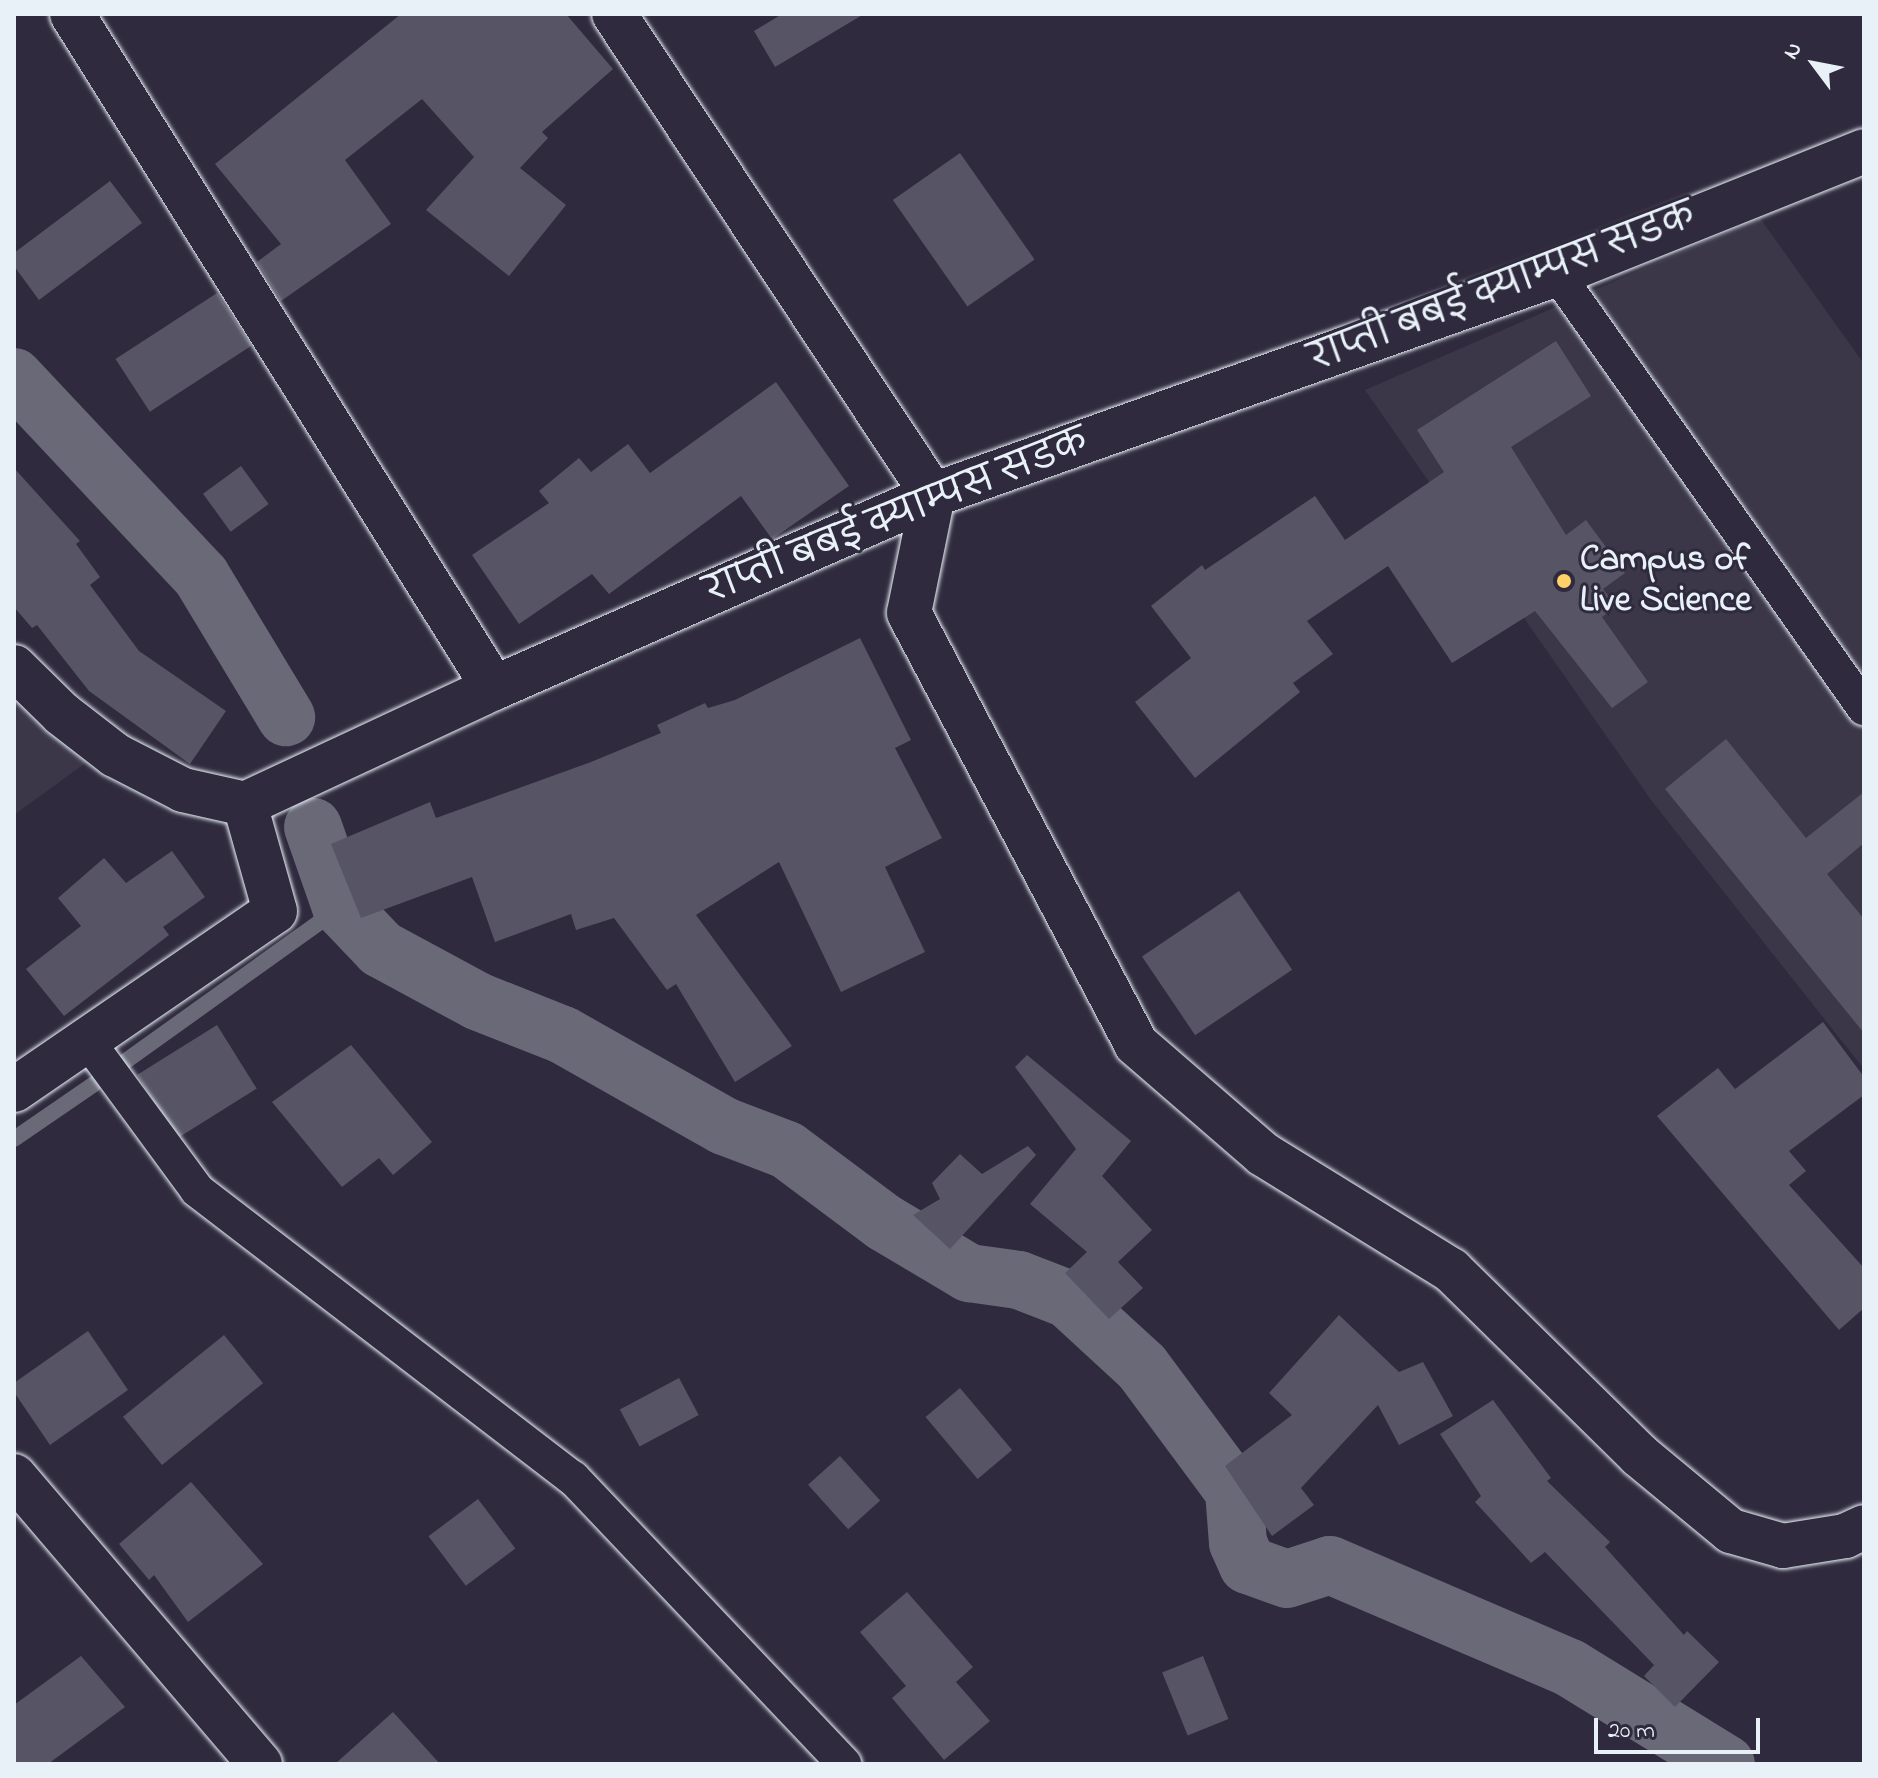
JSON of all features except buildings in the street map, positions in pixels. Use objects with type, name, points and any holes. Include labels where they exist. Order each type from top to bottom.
[{"type":"street","points":[[72,14],[494,688]]},
{"type":"street","points":[[614,14],[933,495],[909,613],[1136,1044],[1263,1154],[1451,1270],[1639,1455],[1731,1531],[1783,1546],[1845,1536],[1864,1527]]},
{"type":"street","name":"राप्ती बबई क्याम्पस सडक","points":[[245,804],[494,688],[933,495],[1856,166]]},
{"type":"street","points":[[14,667],[62,714],[115,755],[183,790],[245,804],[275,911],[14,1090]]},
{"type":"street","points":[[14,1476],[260,1764]]},
{"type":"lane","points":[[1557,274],[1864,708]]},
{"type":"lane","points":[[87,1040],[197,1190],[573,1478],[844,1764]]},
{"type":"shaded area","points":[[1760,218],[1864,364],[1864,1069],[1651,800],[1365,390]]},
{"type":"shaded area","points":[[14,684],[91,759],[14,815]]},
{"type":"waterway","points":[[14,377],[201,576],[286,717]]},
{"type":"waterway","points":[[313,827],[341,907],[381,949],[477,1001],[563,1035],[724,1126],[787,1150],[885,1223],[969,1273],[1019,1280],[1068,1299],[1142,1367],[1234,1491],[1238,1543],[1248,1565],[1287,1579],[1330,1565],[1570,1668],[1726,1764]]},
{"type":"waterway","points":[[123,1063],[341,907]]},
{"type":"waterway","points":[[14,1139],[94,1084]]},
{"type":"place","name":"Campus of Live Science","points":[[1564,581]]}]
